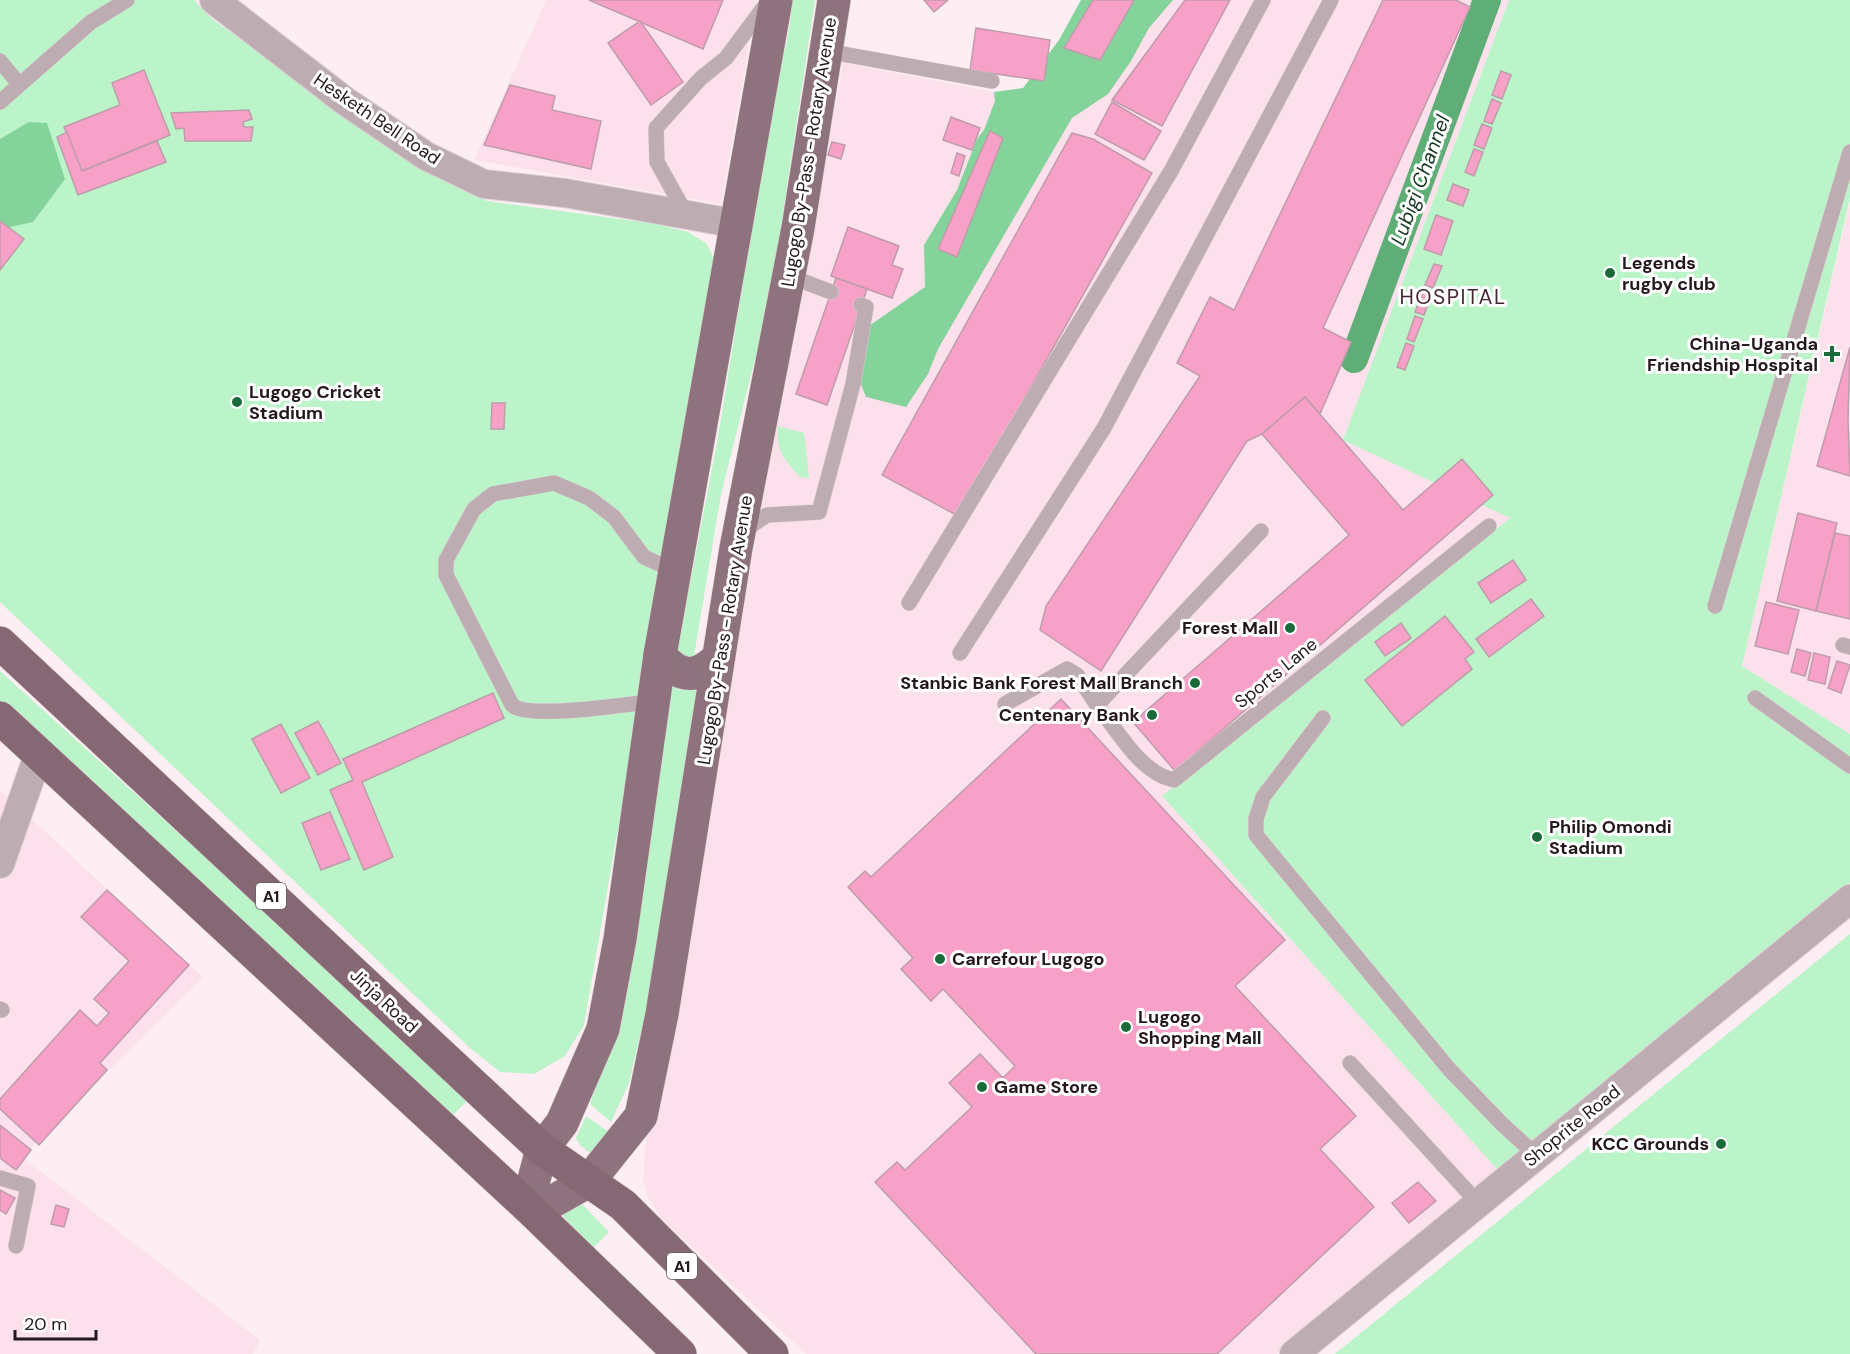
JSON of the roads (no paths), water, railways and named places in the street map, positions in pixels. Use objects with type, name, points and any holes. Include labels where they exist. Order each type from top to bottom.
[{"type":"highway","name":"Jinja Road","points":[[0,643],[542,1149],[622,1206],[772,1354]]},
{"type":"highway","points":[[0,718],[530,1209],[680,1354]]},
{"type":"main road","points":[[530,1209],[542,1149],[562,1123],[603,1029],[620,939],[660,655],[677,572],[776,0]]},
{"type":"main road","name":"Lugogo By-Pass - Rotary Avenue","points":[[530,1209],[589,1181],[641,1116],[664,1003],[739,534],[789,276],[834,0]]},
{"type":"main road","points":[[660,655],[677,671],[691,674],[705,671],[718,658]]},
{"type":"street","name":"Hesketh Bell Road","points":[[214,0],[345,101],[426,156],[484,184],[565,193],[738,224]]},
{"type":"street","points":[[0,864],[39,753]]},
{"type":"street","name":"Shoprite Road","points":[[1294,1354],[1850,899]]},
{"type":"lane","points":[[0,102],[91,22],[126,0]]},
{"type":"lane","points":[[686,214],[657,162],[656,128],[700,78],[726,58],[770,0]]},
{"type":"lane","points":[[909,603],[1171,171],[1263,0]]},
{"type":"lane","points":[[960,653],[1104,428],[1331,0]]},
{"type":"lane","points":[[826,51],[992,81]]},
{"type":"lane","points":[[0,61],[19,84]]},
{"type":"lane","points":[[1715,606],[1850,152]]},
{"type":"lane","points":[[789,276],[831,292]]},
{"type":"lane","points":[[739,534],[767,515],[819,512],[853,384],[866,307],[861,305]]},
{"type":"lane","points":[[655,701],[586,709],[530,712],[517,709],[512,705],[459,604],[446,575],[446,560],[474,509],[493,494],[554,483],[589,498],[614,517],[644,557],[677,572]]},
{"type":"lane","name":"Sports Lane","points":[[1097,705],[1147,766],[1159,777],[1174,780],[1489,526]]},
{"type":"lane","points":[[1005,704],[1067,669],[1077,675],[1097,705],[1261,531]]},
{"type":"lane","points":[[1755,698],[1850,766]]},
{"type":"lane","points":[[1323,718],[1263,797],[1256,819],[1256,835],[1449,1069],[1502,1124],[1536,1155]]},
{"type":"lane","points":[[1350,1063],[1478,1203]]},
{"type":"lane","points":[[0,1178],[28,1186],[16,1245]]},
{"type":"waterway","name":"Lubigi Channel","points":[[1354,359],[1487,0]]},
{"type":"place","name":"Legends rugby club","points":[[1610,273]]},
{"type":"place","name":"China-Uganda Friendship Hospital","points":[[1832,354]]},
{"type":"place","name":"Lugogo Cricket Stadium","points":[[237,402]]},
{"type":"place","name":"Forest Mall","points":[[1290,628]]},
{"type":"place","name":"Stanbic Bank Forest Mall Branch","points":[[1195,683]]},
{"type":"place","name":"Centenary Bank","points":[[1152,715]]},
{"type":"place","name":"Philip Omondi Stadium","points":[[1537,837]]},
{"type":"place","name":"Carrefour Lugogo","points":[[940,959]]},
{"type":"place","name":"Lugogo Shopping Mall","points":[[1126,1027]]},
{"type":"place","name":"Game Store","points":[[982,1087]]},
{"type":"place","name":"KCC Grounds","points":[[1721,1144]]},
{"type":"district","name":"HOSPITAL","points":[[1453,297]]}]
